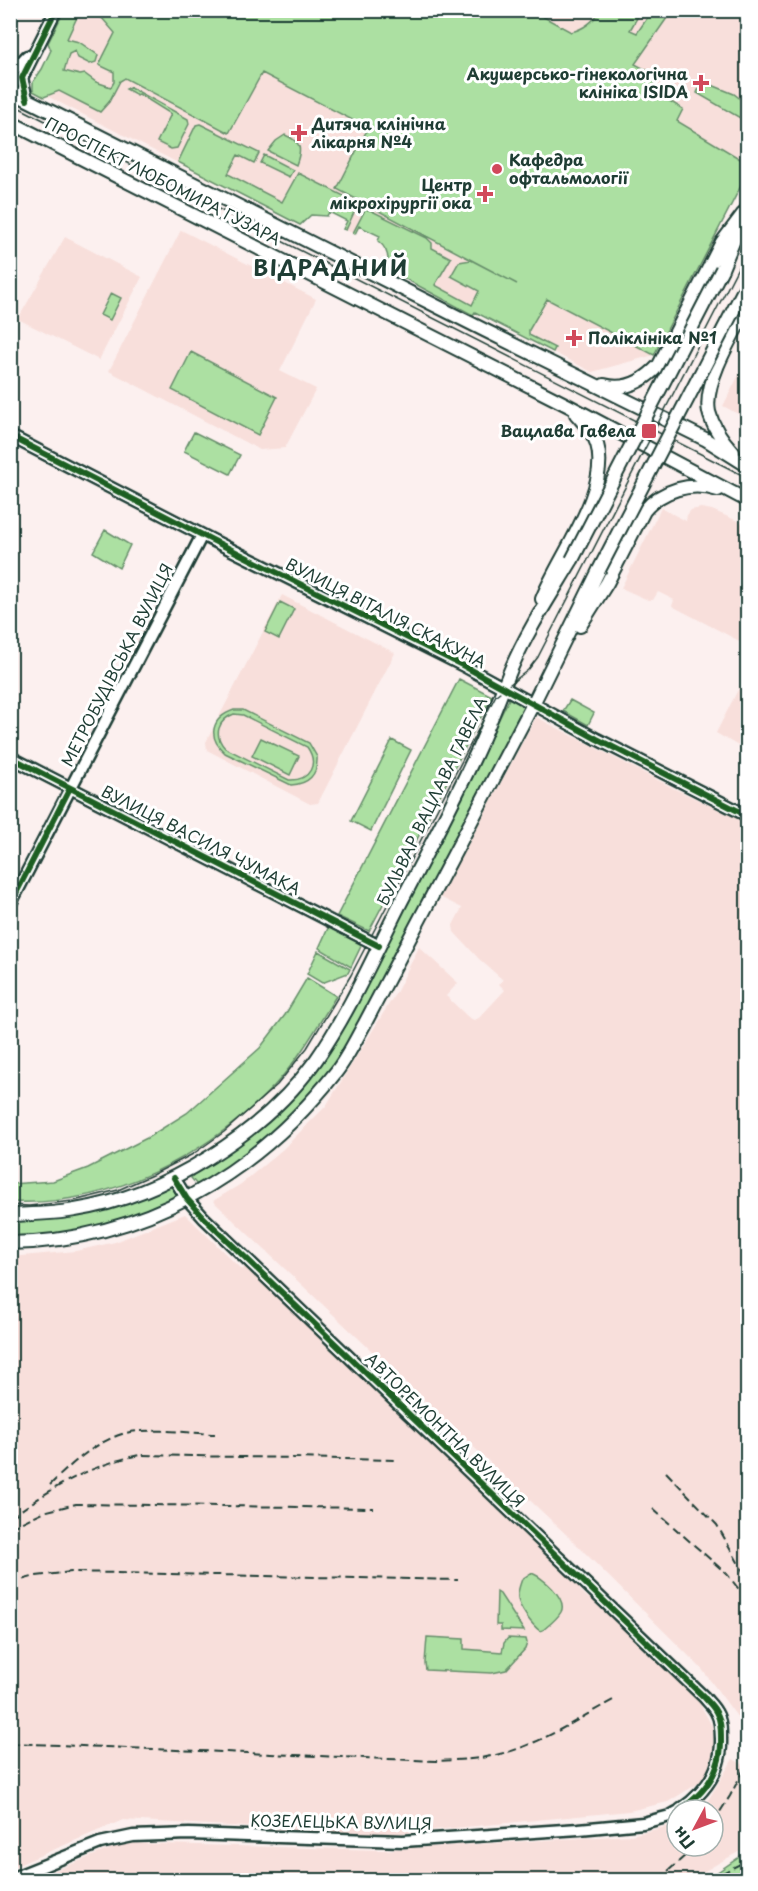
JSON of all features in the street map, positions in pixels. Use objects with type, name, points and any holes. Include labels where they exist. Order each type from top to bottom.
[{"type":"main road","name":"ПРОСПЕКТ ЛЮБОМИРА ГУЗАРА","points":[[10,91],[705,439],[746,465]]},
{"type":"main road","name":"ПРОСПЕКТ ЛЮБОМИРА ГУЗАРА","points":[[13,126],[569,406],[742,498]]},
{"type":"main road","points":[[581,377],[615,387],[634,383],[652,372],[665,356],[722,242],[745,210]]},
{"type":"main road","name":"БУЛЬВАР ВАЦЛАВА ГАВЕЛА","points":[[10,1215],[96,1206],[122,1199],[174,1178],[198,1165],[265,1115],[288,1093],[315,1060],[362,981],[474,759],[511,668],[572,560],[722,269],[745,210]]},
{"type":"main road","points":[[10,1243],[43,1242],[86,1236],[131,1223],[187,1199],[212,1185],[273,1140],[303,1111],[337,1071],[364,1025],[533,704],[747,282]]},
{"type":"main road","points":[[746,465],[721,438],[714,427],[709,407],[713,378],[747,307]]},
{"type":"main road","points":[[526,638],[548,583],[589,505],[598,477],[600,462],[597,444],[591,432],[569,406]]},
{"type":"main road","points":[[551,669],[607,583],[644,511],[651,502],[660,495],[684,488],[712,488],[742,498]]},
{"type":"street","points":[[10,74],[27,57],[51,10]]},
{"type":"street","points":[[27,100],[22,78],[56,10]]},
{"type":"street","name":"ВУЛИЦЯ ВІТАЛІЯ СКАКУНА","points":[[10,436],[504,688],[747,816]]},
{"type":"street","name":"МЕТРОБУДІВСЬКА ВУЛИЦЯ","points":[[10,905],[202,535]]},
{"type":"street","name":"ВУЛИЦЯ ВАСИЛЯ ЧУМАКА","points":[[10,757],[379,946]]},
{"type":"street","name":"АВТОРЕМОНТНА ВУЛИЦЯ","points":[[174,1178],[187,1199],[248,1260],[704,1697]]},
{"type":"street","name":"КОЗЕЛЕЦЬКА ВУЛИЦЯ","points":[[696,1798],[716,1769],[722,1751],[722,1727],[717,1712],[704,1697]]},
{"type":"street","name":"КОЗЕЛЕЦЬКА ВУЛИЦЯ","points":[[10,1879],[100,1843],[133,1836],[189,1834],[404,1841],[579,1829],[643,1823],[665,1817]]},
{"type":"shaded area","points":[[74,11],[747,11],[747,174],[654,355],[592,372],[475,312],[473,315],[387,269],[388,253],[378,241],[380,236],[359,226],[355,234],[343,229],[347,220],[329,212],[327,216],[311,215],[300,225],[35,90]]},
{"type":"shaded area","points":[[181,230],[316,299],[280,371],[316,389],[285,448],[260,450],[109,371]]},
{"type":"shaded area","points":[[65,237],[142,277],[99,360],[18,319]]},
{"type":"shaded area","points":[[747,359],[747,435],[742,416],[723,406]]},
{"type":"shaded area","points":[[661,508],[686,521],[691,510],[701,508],[712,510],[747,525],[747,645],[672,606],[674,600],[658,592],[653,600],[648,600],[621,588]]},
{"type":"shaded area","points":[[282,595],[395,653],[318,803],[310,804],[207,750],[206,742]]},
{"type":"shaded area","points":[[747,672],[747,751],[716,733]]},
{"type":"shaded area","points":[[536,717],[675,789],[747,823],[747,1730],[701,1668],[571,1539],[213,1201],[241,1184],[283,1149],[326,1106],[397,991],[419,947],[458,983],[446,996],[474,1020],[479,1018],[505,990],[499,984],[503,980],[454,932],[453,925],[462,908],[440,897]]},
{"type":"shaded area","points":[[185,1214],[242,1270],[250,1262],[587,1581],[579,1589],[588,1598],[594,1593],[707,1698],[701,1706],[712,1726],[714,1745],[713,1757],[702,1781],[674,1798],[665,1798],[665,1803],[629,1811],[382,1835],[123,1820],[11,1868],[11,1257],[76,1251],[115,1242]]},
{"type":"shaded area","points":[[733,1759],[747,1767],[747,1847],[689,1880],[31,1880],[125,1843],[382,1850],[631,1835],[665,1827],[665,1858],[725,1858],[725,1798],[709,1798]]},
{"type":"green space","points":[[531,10],[571,32],[588,24],[600,11],[641,11],[630,30],[637,33],[652,11],[683,11],[667,18],[635,64],[658,76],[651,90],[683,109],[677,121],[747,163],[747,174],[654,355],[547,299],[529,330],[529,335],[555,348],[553,352],[475,312],[473,315],[387,269],[388,257],[386,250],[378,241],[380,236],[359,226],[355,234],[353,233],[365,210],[370,210],[427,238],[432,243],[432,248],[451,258],[435,285],[472,305],[479,291],[451,276],[459,262],[471,260],[517,284],[337,189],[368,128],[262,73],[229,133],[125,78],[120,81],[109,102],[100,112],[59,91],[44,97],[33,91],[33,82],[51,50],[48,43],[64,11],[84,11],[79,13],[67,39],[79,42],[98,55],[96,62],[90,64],[78,58],[75,51],[69,54],[64,71],[85,74],[96,82],[111,87],[114,82],[114,72],[99,65],[115,33],[102,18],[89,11]]},
{"type":"green space","points":[[702,81],[734,94],[747,104],[747,122],[697,93]]},
{"type":"green space","points":[[130,87],[188,119],[189,124],[177,148],[171,149],[157,142],[171,114],[139,94],[126,89]]},
{"type":"green space","points":[[200,124],[259,153],[254,163],[238,155],[228,174],[282,202],[298,173],[354,201],[356,208],[346,230],[343,229],[347,221],[329,212],[327,216],[311,215],[300,225],[178,162],[196,125]]},
{"type":"green space","points":[[285,135],[298,143],[300,150],[296,165],[268,151]]},
{"type":"green space","points":[[264,155],[293,170],[289,177],[260,163]]},
{"type":"green space","points":[[111,293],[121,298],[110,320],[100,315]]},
{"type":"green space","points":[[191,352],[277,397],[258,435],[172,390]]},
{"type":"green space","points":[[194,432],[240,455],[230,474],[184,451]]},
{"type":"green space","points":[[105,530],[130,545],[119,568],[93,552]]},
{"type":"green space","points":[[280,602],[294,609],[279,639],[265,632]]},
{"type":"green space","points":[[459,679],[492,696],[369,931],[337,916]]},
{"type":"green space","points":[[510,697],[525,704],[357,1029],[334,1068],[301,1106],[244,1158],[198,1186],[191,1178],[194,1174],[248,1137],[283,1108],[312,1076],[331,1049],[347,1022]]},
{"type":"green space","points":[[570,700],[594,713],[588,725],[563,711]]},
{"type":"green space","points":[[243,710],[309,743],[317,757],[314,774],[302,783],[291,785],[225,753],[216,741],[214,728],[226,713]],"holes":[[[234,714],[243,715],[307,747],[312,759],[312,765],[307,774],[302,778],[289,780],[225,748],[218,733],[221,724]]]},
{"type":"green space","points":[[261,738],[299,756],[290,775],[252,756]]},
{"type":"green space","points":[[392,740],[411,750],[371,831],[351,821]]},
{"type":"green space","points":[[329,926],[363,942],[351,967],[319,948]]},
{"type":"green space","points":[[318,951],[350,969],[348,973],[322,983],[307,974]]},
{"type":"green space","points":[[307,978],[336,996],[283,1076],[247,1111],[218,1134],[187,1155],[120,1186],[84,1196],[48,1201],[11,1202],[11,1184],[53,1181],[88,1168],[147,1138],[187,1113],[260,1048],[285,1015]]},
{"type":"green space","points":[[169,1185],[176,1191],[178,1198],[130,1219],[86,1231],[11,1239],[11,1220]]},
{"type":"green space","points":[[531,1573],[553,1589],[562,1607],[557,1617],[540,1631],[526,1616],[518,1598],[522,1579]]},
{"type":"green space","points":[[497,1592],[524,1631],[501,1630],[501,1625],[496,1625]]},
{"type":"green space","points":[[427,1637],[464,1639],[464,1649],[502,1652],[508,1638],[526,1639],[527,1643],[525,1649],[506,1670],[492,1673],[426,1670]]},
{"type":"green space","points":[[747,1852],[747,1880],[706,1880]]},
{"type":"tram line","points":[[10,103],[748,478]]},
{"type":"tram line","points":[[10,1205],[29,1206],[73,1201],[118,1190],[193,1154],[224,1132],[277,1085],[307,1048],[351,975],[496,695],[528,670],[538,657],[748,248]]},
{"type":"railway","points":[[50,1485],[74,1462],[92,1449],[122,1434],[155,1431],[215,1434]]},
{"type":"railway","points":[[10,1518],[72,1479],[103,1465],[139,1455],[397,1460]]},
{"type":"railway","points":[[666,1472],[717,1525],[748,1580]]},
{"type":"railway","points":[[10,1528],[43,1512],[76,1504],[373,1508]]},
{"type":"railway","points":[[653,1509],[727,1574],[748,1601]]},
{"type":"railway","points":[[10,1583],[36,1576],[71,1572],[458,1580]]},
{"type":"railway","points":[[10,1743],[436,1761],[464,1760],[491,1756],[523,1747],[554,1733],[613,1700]]},
{"type":"railway","points":[[725,1804],[748,1761]]},
{"type":"railway","points":[[658,1880],[683,1858]]},
{"type":"railway","points":[[709,1880],[748,1860]]},
{"type":"railway","points":[[733,1880],[748,1872]]},
{"type":"cycle path","points":[[27,100],[22,78],[56,10]]},
{"type":"cycle path","points":[[10,436],[464,666],[597,739],[748,816]]},
{"type":"cycle path","points":[[10,757],[379,946]]},
{"type":"cycle path","points":[[10,905],[70,788]]},
{"type":"cycle path","points":[[174,1178],[187,1199],[204,1218],[712,1706],[718,1715],[720,1725],[719,1761],[710,1780],[695,1798]]},
{"type":"place","name":"Акушерсько-гінекологічна клініка ISIDA","points":[[701,83]]},
{"type":"place","name":"Дитяча клінічна лікарня №4","points":[[299,133]]},
{"type":"place","name":"Кафедра офтальмології","points":[[497,169]]},
{"type":"place","name":"Центр мікрохірургії ока","points":[[485,194]]},
{"type":"place","name":"Поліклініка №1","points":[[574,338]]},
{"type":"place","name":"Вацлава Гавела","points":[[649,431]]},
{"type":"district","name":"ВІДРАДНИЙ","points":[[331,268]]}]
